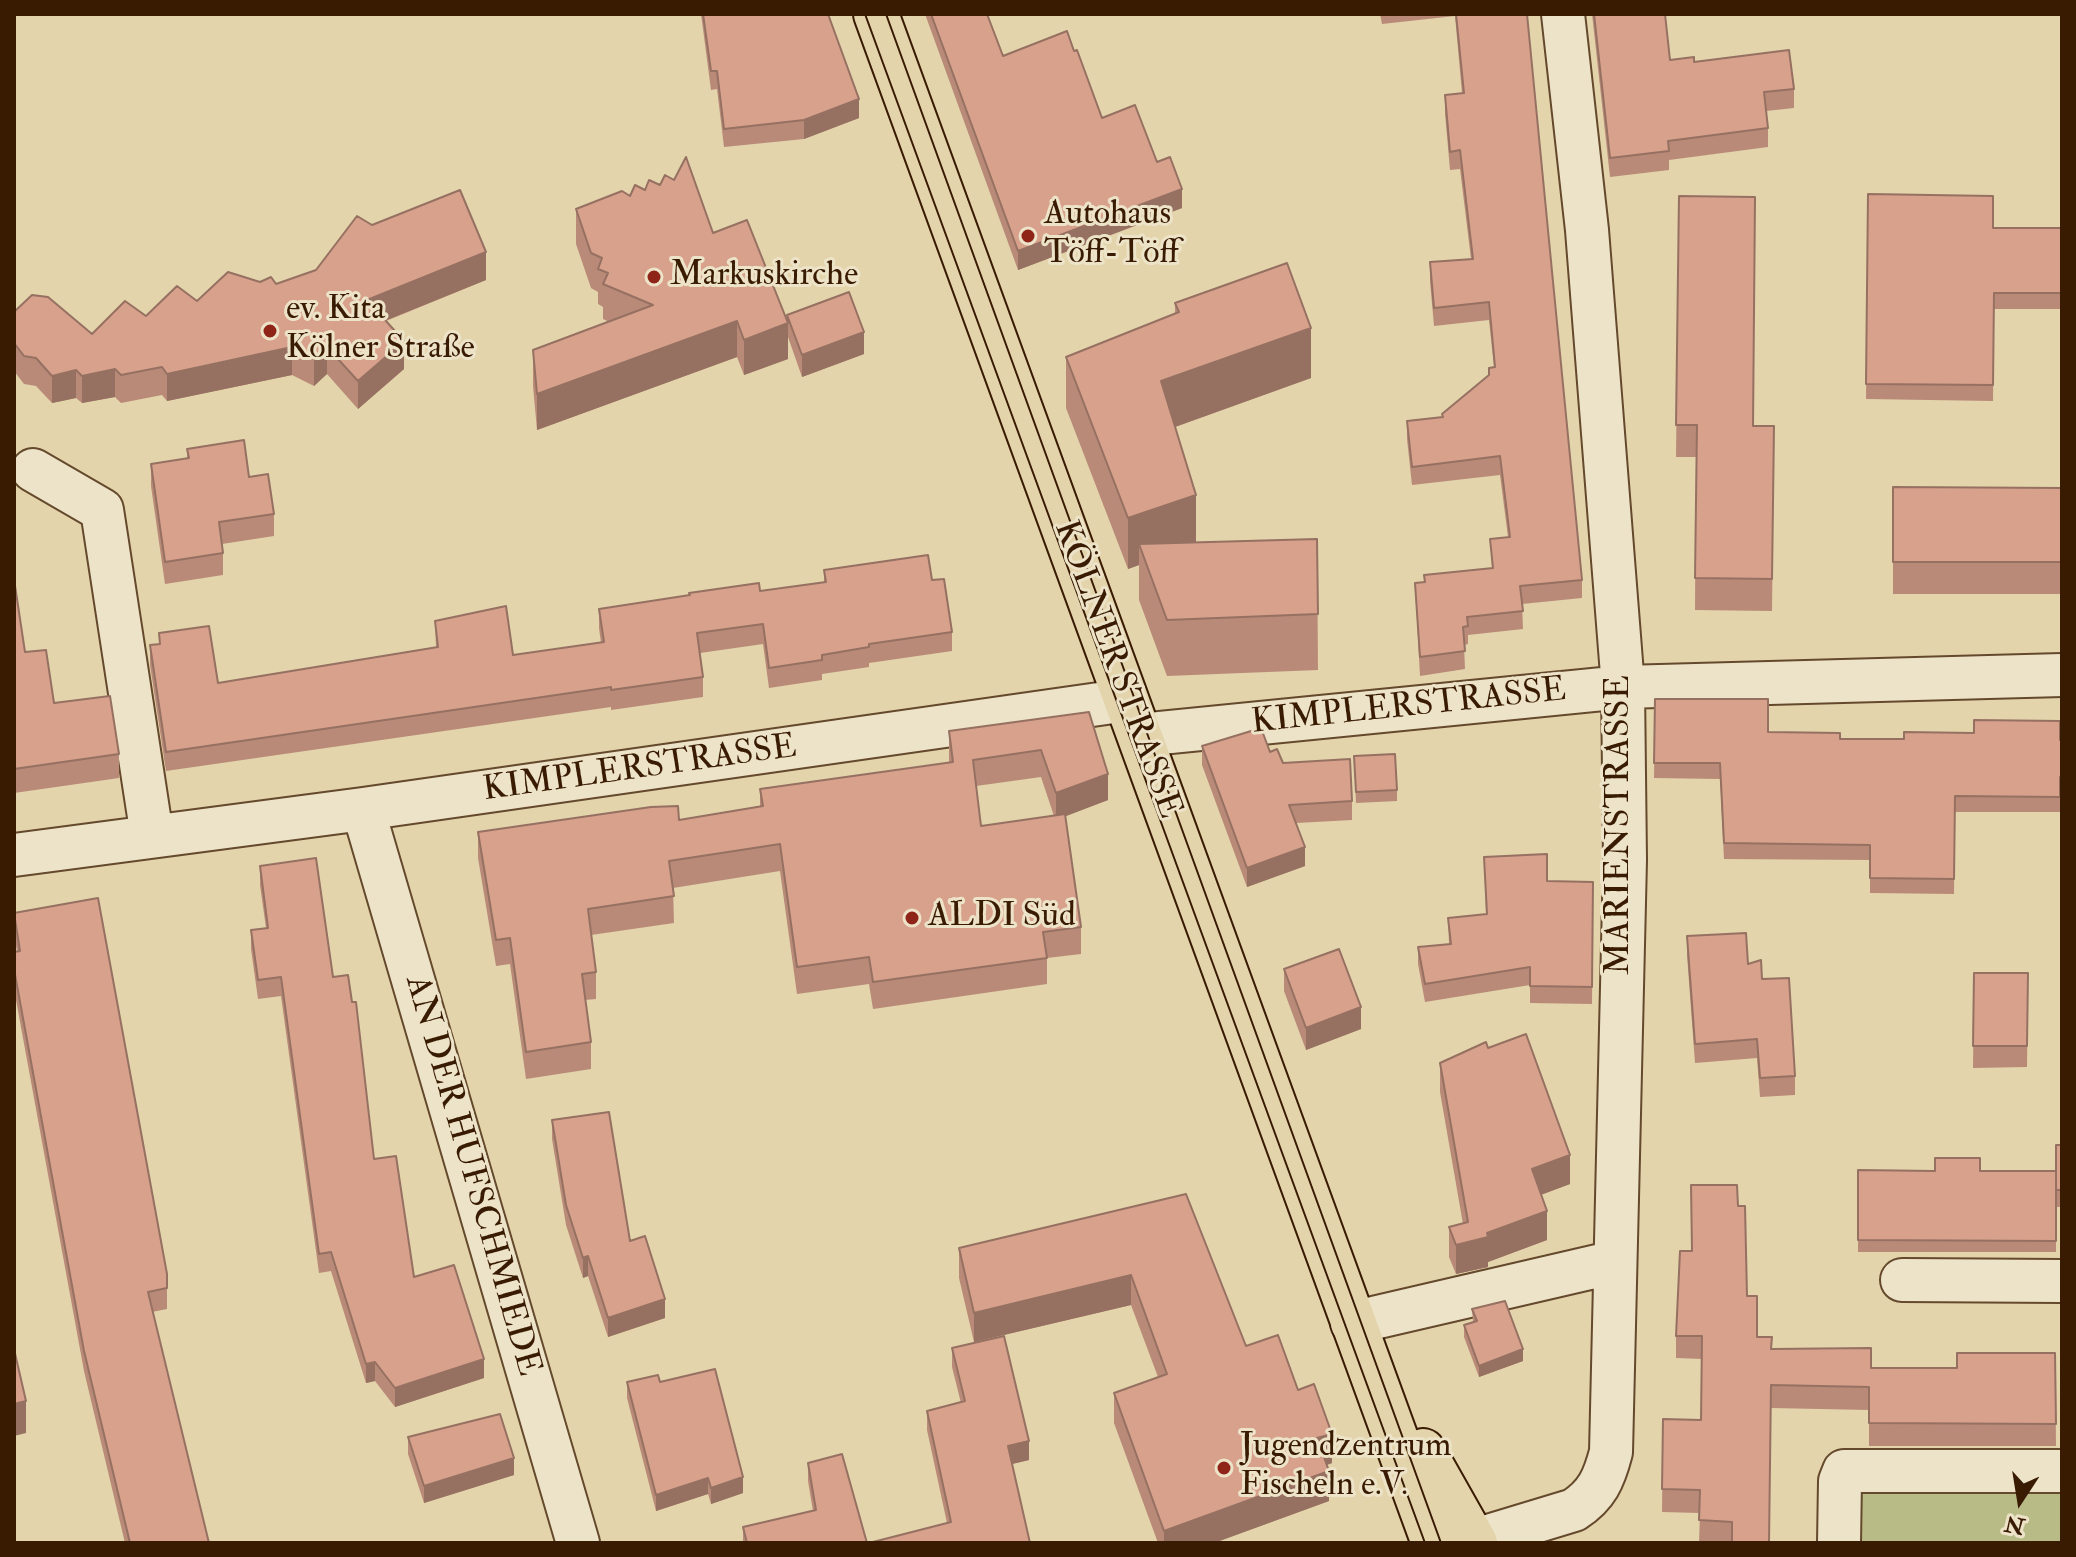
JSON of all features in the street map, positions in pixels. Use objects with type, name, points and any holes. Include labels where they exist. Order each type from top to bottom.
[{"type":"main road","name":"KÖLNER STRASSE","points":[[876,14],[1134,717],[1352,1325],[1462,1542]]},
{"type":"street","name":"MARIENSTRASSE","points":[[1462,1542],[1574,1510],[1589,1501],[1604,1481],[1611,1452],[1625,860],[1623,687],[1587,230],[1563,14]]},
{"type":"street","points":[[33,470],[102,510],[152,836]]},
{"type":"street","name":"KIMPLERSTRASSE","points":[[14,855],[363,809],[1134,717],[1623,687],[2062,675]]},
{"type":"street","name":"AN DER HUFSCHMIEDE","points":[[363,809],[578,1543]]},
{"type":"street","points":[[1352,1325],[1615,1262]]},
{"type":"street","points":[[1902,1280],[2062,1281]]},
{"type":"street","points":[[1839,1543],[1840,1481],[1844,1471],[2062,1471]]},
{"type":"green space","points":[[1859,1487],[2062,1487],[2062,1543],[1851,1543]]},
{"type":"building","points":[[703,14],[828,14],[859,99],[804,120],[724,129],[717,71],[711,71]]},
{"type":"building","points":[[931,14],[987,14],[1003,56],[1067,31],[1102,118],[1135,105],[1157,162],[1170,157],[1182,189],[1018,251]]},
{"type":"building","points":[[1456,14],[1527,14],[1582,580],[1520,586],[1523,611],[1467,617],[1468,626],[1463,627],[1465,651],[1420,657],[1415,583],[1425,582],[1424,575],[1493,568],[1490,539],[1510,537],[1500,456],[1412,467],[1407,421],[1443,417],[1442,414],[1489,375],[1489,368],[1495,367],[1489,302],[1434,308],[1430,262],[1473,259],[1460,150],[1450,152],[1445,95],[1464,93]]},
{"type":"building","points":[[1594,14],[1665,14],[1670,60],[1694,57],[1694,62],[1789,50],[1794,89],[1764,92],[1768,128],[1668,141],[1669,151],[1610,158]]},
{"type":"building","points":[[686,157],[713,233],[747,220],[788,323],[744,340],[737,321],[537,394],[533,350],[653,305],[603,284],[608,273],[598,269],[602,258],[591,253],[576,209],[622,191],[630,196],[635,185],[645,190],[649,180],[660,185],[665,175],[674,180]]},
{"type":"building","points":[[460,190],[486,252],[367,300],[404,341],[358,381],[327,347],[314,358],[292,347],[167,374],[162,367],[121,375],[115,369],[82,376],[76,370],[52,376],[36,358],[24,356],[14,343],[14,312],[32,295],[48,297],[92,334],[125,301],[146,316],[177,286],[197,301],[228,272],[260,282],[271,277],[276,284],[316,270],[357,216],[372,225]]},
{"type":"building","points":[[1868,194],[1993,196],[1993,228],[2062,228],[2062,293],[1994,293],[1993,385],[1866,384]]},
{"type":"building","points":[[1679,196],[1755,197],[1753,426],[1774,426],[1772,579],[1695,578],[1697,425],[1676,425]]},
{"type":"building","points":[[1287,263],[1311,328],[1161,381],[1196,495],[1128,518],[1066,357],[1179,312],[1175,303]]},
{"type":"building","points":[[849,292],[864,332],[802,355],[787,315]]},
{"type":"building","points":[[244,440],[249,477],[268,474],[274,514],[219,522],[223,553],[165,562],[151,464],[189,458],[187,449]]},
{"type":"building","points":[[1893,487],[2062,488],[2062,562],[1893,562]]},
{"type":"building","points":[[1317,539],[1318,614],[1167,620],[1139,544]]},
{"type":"building","points":[[928,555],[932,580],[944,579],[952,632],[869,644],[869,647],[822,655],[822,660],[769,668],[763,624],[697,633],[703,677],[611,690],[611,687],[166,752],[150,645],[160,644],[159,633],[209,626],[218,683],[438,647],[435,621],[506,606],[513,655],[604,642],[599,609],[759,583],[760,591],[826,582],[824,570]]},
{"type":"building","points":[[14,579],[25,652],[46,650],[54,703],[110,696],[119,754],[14,769]]},
{"type":"building","points":[[1655,699],[1768,699],[1768,732],[1840,733],[1840,739],[1904,739],[1904,732],[1974,733],[1974,720],[2060,721],[2060,797],[1955,796],[1954,879],[1870,878],[1870,845],[1724,843],[1720,763],[1654,763]]},
{"type":"building","points":[[1089,712],[1108,774],[1056,793],[1041,750],[973,760],[981,826],[1065,814],[1081,927],[1043,932],[1047,958],[873,982],[869,957],[797,967],[780,844],[669,861],[674,896],[588,909],[596,972],[582,974],[591,1042],[526,1052],[510,938],[496,940],[478,832],[651,807],[678,806],[679,820],[763,806],[760,789],[953,762],[949,731]]},
{"type":"building","points":[[1261,728],[1270,752],[1277,749],[1283,763],[1350,759],[1352,801],[1289,805],[1305,847],[1247,868],[1202,746]]},
{"type":"building","points":[[1395,754],[1397,790],[1356,792],[1354,756]]},
{"type":"building","points":[[1547,854],[1547,881],[1593,882],[1592,987],[1530,986],[1530,967],[1425,984],[1418,947],[1451,944],[1448,918],[1487,914],[1484,857]]},
{"type":"building","points":[[316,858],[333,977],[348,975],[352,1002],[356,1002],[374,1159],[396,1156],[414,1277],[454,1265],[484,1359],[395,1388],[375,1362],[366,1364],[331,1252],[319,1254],[281,977],[258,980],[251,930],[268,928],[260,866]]},
{"type":"building","points":[[98,898],[167,1274],[167,1288],[148,1292],[209,1543],[130,1543],[84,1351],[14,969],[14,952],[20,951],[14,913]]},
{"type":"building","points":[[1746,933],[1748,964],[1761,960],[1762,979],[1789,978],[1795,1076],[1760,1078],[1757,1039],[1695,1044],[1687,936]]},
{"type":"building","points":[[1339,949],[1361,1007],[1306,1028],[1284,969]]},
{"type":"building","points":[[1974,973],[2028,973],[2027,1046],[1973,1046]]},
{"type":"building","points":[[1526,1034],[1570,1155],[1532,1169],[1547,1211],[1487,1233],[1488,1237],[1456,1245],[1449,1227],[1468,1222],[1440,1063],[1486,1042],[1488,1048]]},
{"type":"building","points":[[609,1112],[630,1241],[645,1236],[665,1299],[608,1318],[588,1256],[583,1258],[566,1205],[552,1120]]},
{"type":"building","points":[[2056,1145],[2062,1145],[2062,1190],[2056,1190]]},
{"type":"building","points":[[1935,1158],[1980,1158],[1980,1171],[2056,1171],[2056,1241],[1858,1240],[1858,1170],[1935,1171]]},
{"type":"building","points":[[1691,1185],[1737,1185],[1738,1206],[1745,1206],[1747,1296],[1757,1296],[1757,1337],[1772,1337],[1771,1349],[1871,1348],[1871,1368],[1957,1368],[1957,1353],[2055,1353],[2056,1424],[1869,1423],[1869,1387],[1771,1385],[1769,1543],[1732,1543],[1732,1522],[1699,1520],[1700,1490],[1662,1489],[1663,1419],[1701,1420],[1702,1336],[1676,1336],[1680,1251],[1692,1251]]},
{"type":"building","points":[[1186,1194],[1246,1346],[1278,1335],[1298,1390],[1314,1384],[1332,1434],[1317,1438],[1329,1471],[1164,1531],[1114,1393],[1167,1374],[1131,1275],[974,1313],[959,1248]]},
{"type":"building","points":[[1505,1301],[1523,1349],[1479,1366],[1464,1325],[1477,1321],[1472,1309]]},
{"type":"building","points":[[1004,1336],[1029,1441],[1008,1446],[1030,1543],[869,1543],[951,1522],[927,1411],[965,1401],[952,1348]]},
{"type":"building","points":[[14,1349],[26,1401],[14,1404]]},
{"type":"building","points":[[715,1369],[743,1477],[711,1488],[708,1478],[656,1495],[627,1382],[658,1375],[660,1382]]},
{"type":"building","points":[[500,1414],[514,1458],[424,1486],[408,1437]]},
{"type":"building","points":[[842,1454],[867,1543],[747,1543],[743,1527],[816,1510],[808,1463]]},
{"type":"tram line","points":[[865,14],[1425,1543]]},
{"type":"tram line","points":[[886,14],[1441,1543]]},
{"type":"place","name":"Autohaus Töff-Töff","points":[[1028,236]]},
{"type":"place","name":"Markuskirche","points":[[654,277]]},
{"type":"place","name":"ev. Kita Kölner Straße","points":[[270,331]]},
{"type":"place","name":"ALDI Süd","points":[[912,918]]},
{"type":"place","name":"Jugendzentrum Fischeln e.V.","points":[[1224,1468]]}]
